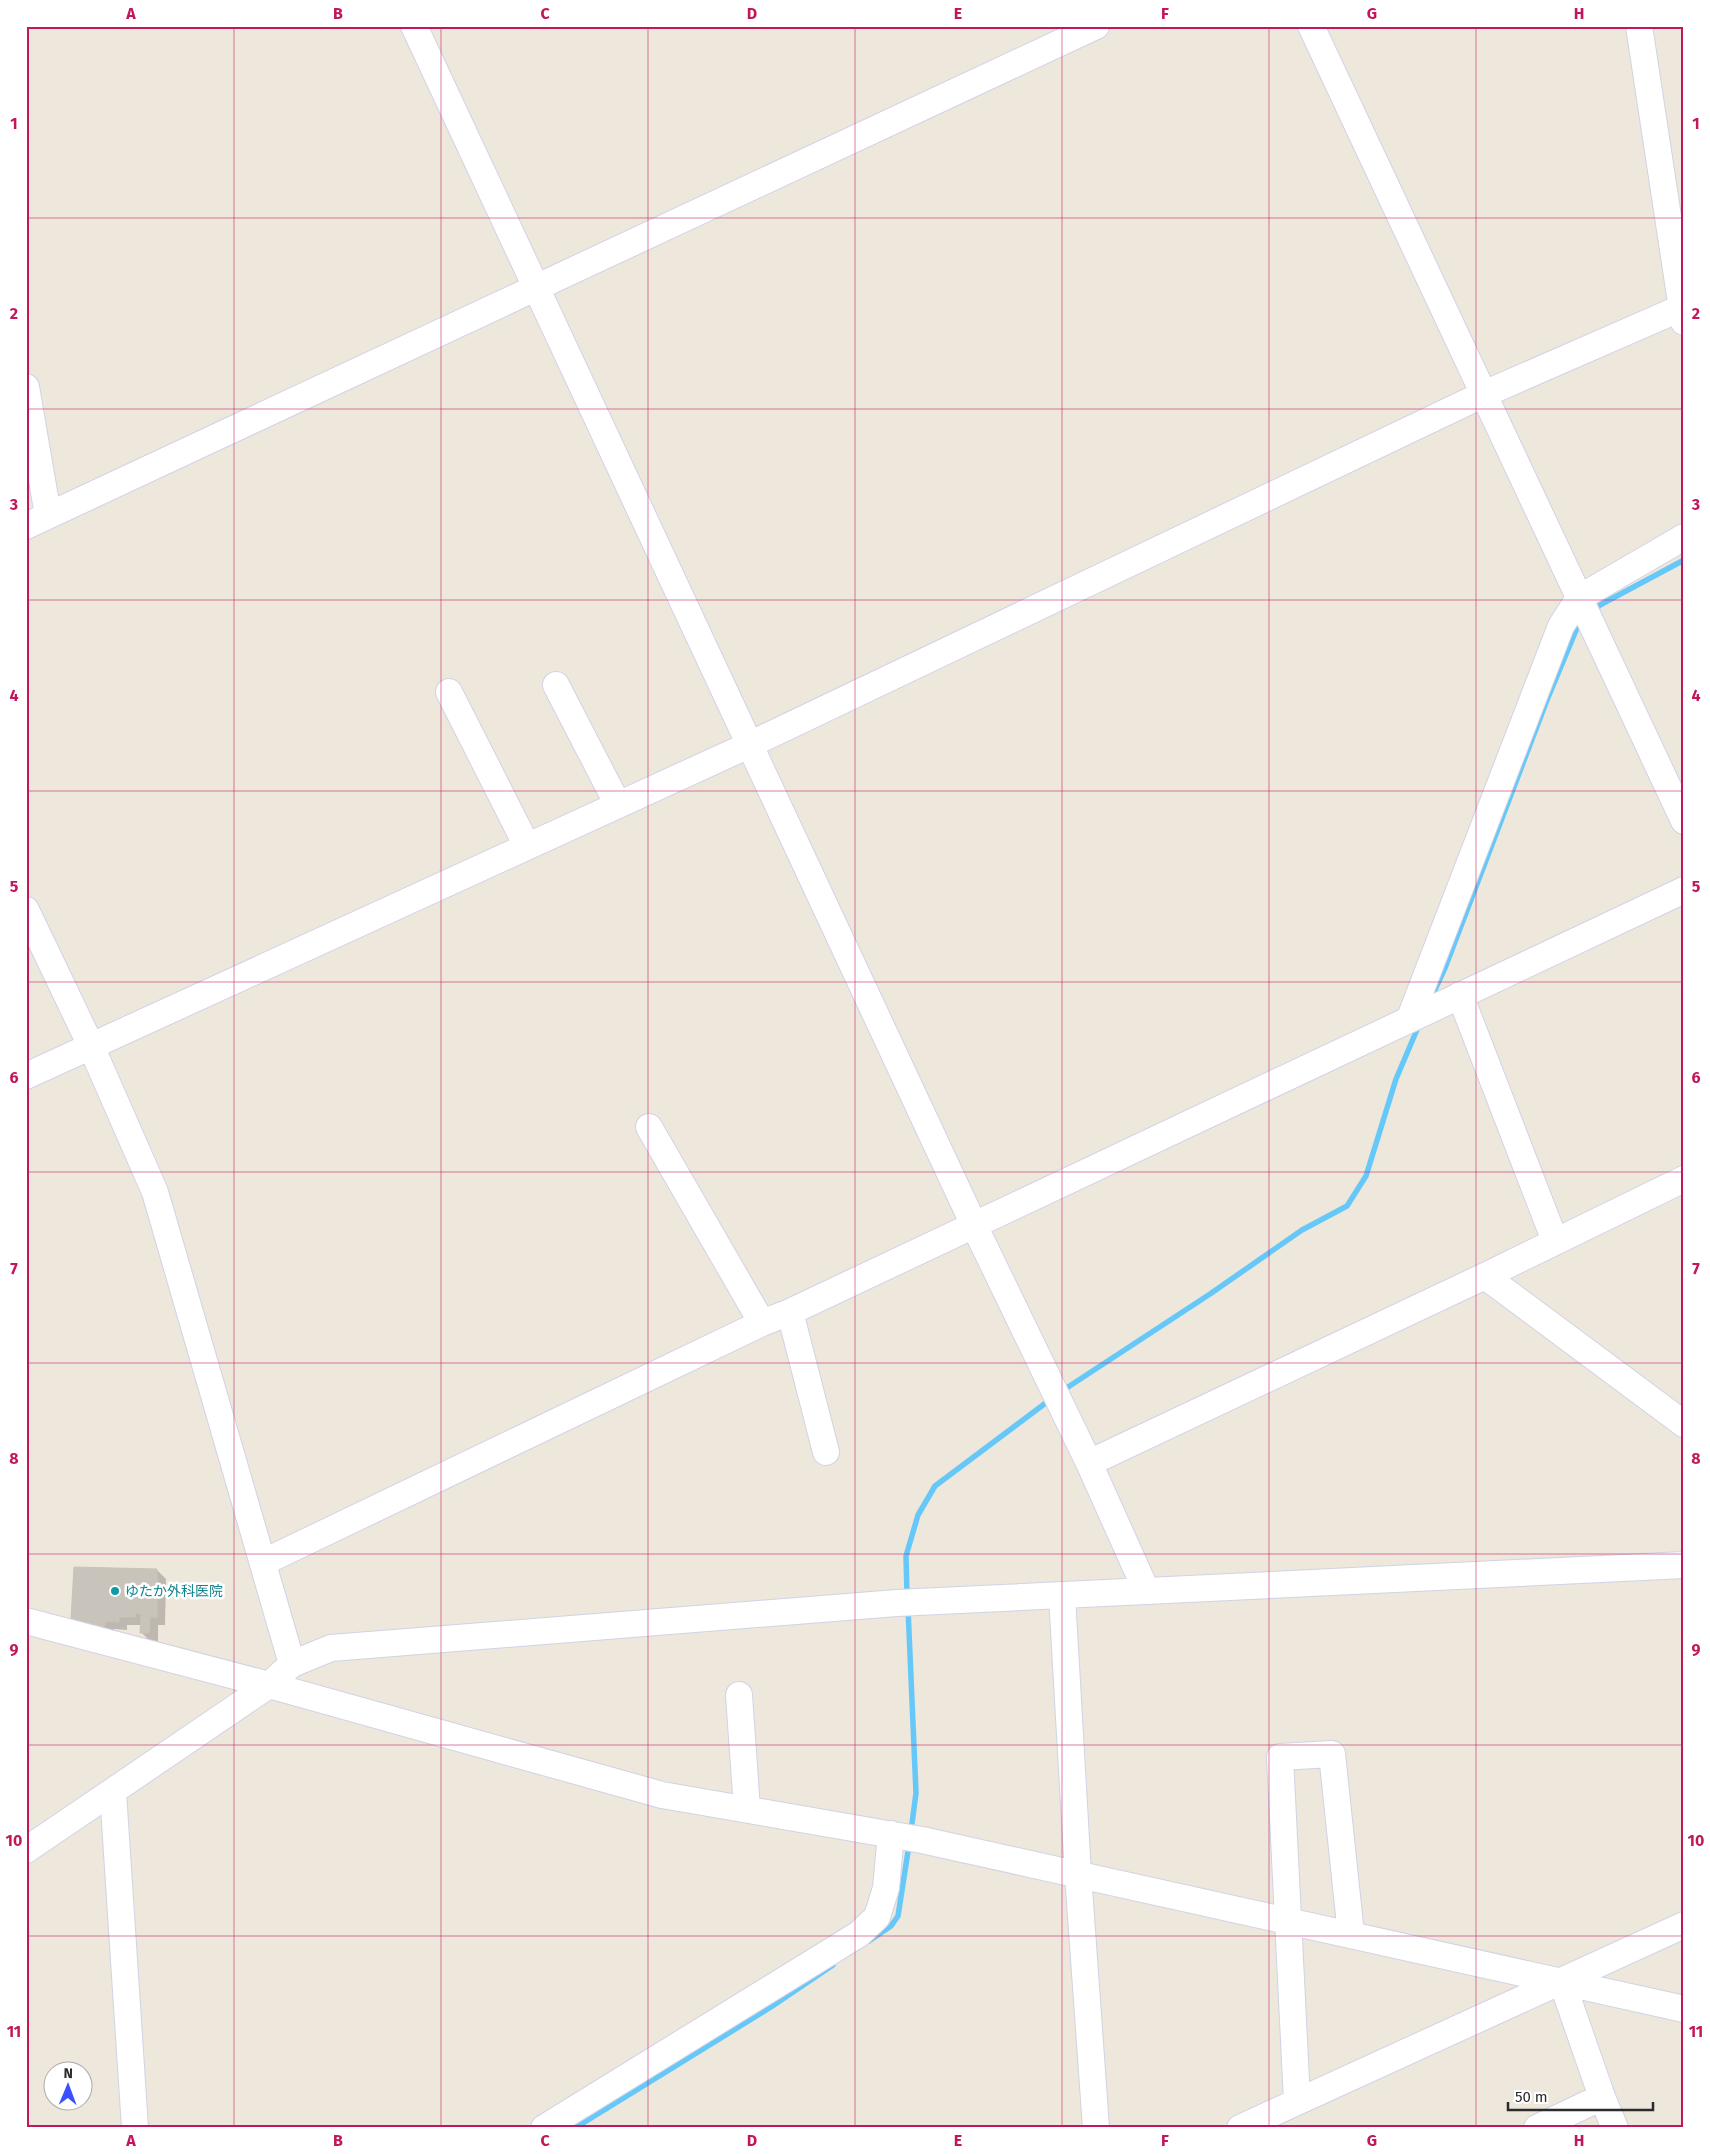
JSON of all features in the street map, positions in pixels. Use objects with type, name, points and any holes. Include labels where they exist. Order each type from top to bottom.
[{"type":"street","points":[[414,26],[974,1225],[1090,1464],[1146,1590]]},
{"type":"street","points":[[26,388],[37,520],[1096,26]]},
{"type":"street","points":[[1310,26],[1684,821]]},
{"type":"street","points":[[26,1076],[749,745],[1482,395],[1683,315],[1640,26]]},
{"type":"street","points":[[1413,1016],[1561,626],[1581,602],[1684,537]]},
{"type":"street","points":[[556,685],[618,805]]},
{"type":"street","points":[[449,692],[527,846]]},
{"type":"street","points":[[264,1562],[762,1323],[790,1312],[1413,1016],[1684,890]]},
{"type":"street","points":[[26,910],[91,1046],[155,1192],[264,1562],[292,1664]]},
{"type":"street","points":[[1451,999],[1555,1241]]},
{"type":"street","points":[[648,1127],[762,1323]]},
{"type":"street","points":[[1090,1464],[1684,1179]]},
{"type":"street","points":[[1485,1276],[1684,1424]]},
{"type":"street","points":[[790,1312],[826,1452]]},
{"type":"street","points":[[26,1850],[269,1686],[292,1664],[331,1648],[908,1602],[1684,1565]]},
{"type":"street","points":[[1062,1596],[1078,1874],[1096,2128]]},
{"type":"street","points":[[26,1621],[662,1795],[904,1837],[1078,1874],[1287,1922],[1351,1934],[1684,2009]]},
{"type":"street","points":[[739,1695],[747,1809]]},
{"type":"street","points":[[1298,2101],[1287,1922],[1280,1757],[1332,1754],[1351,1934]]},
{"type":"street","points":[[113,1792],[134,2128]]},
{"type":"street","points":[[544,2128],[859,1934],[878,1917],[904,1837]]},
{"type":"street","points":[[1240,2128],[1684,1925]]},
{"type":"street","points":[[1562,1982],[1602,2097],[1615,2128]]},
{"type":"street","points":[[1537,2128],[1602,2097]]},
{"type":"building","name":"ゆたか外科医院","points":[[74,1567],[157,1569],[157,1617],[150,1617],[149,1633],[140,1633],[141,1614],[136,1613],[135,1617],[119,1617],[119,1622],[106,1621],[104,1627],[71,1619]]},
{"type":"waterway","points":[[1593,612],[1600,605],[1684,560]]},
{"type":"waterway","points":[[1432,996],[1445,968],[1547,700],[1577,628],[1583,622]]},
{"type":"waterway","points":[[1062,1391],[1210,1294],[1302,1230],[1347,1206],[1366,1176],[1396,1079],[1419,1025]]},
{"type":"waterway","points":[[907,1596],[906,1556],[918,1515],[935,1486],[1051,1399]]},
{"type":"waterway","points":[[908,1608],[916,1793],[911,1831]]},
{"type":"waterway","points":[[869,1941],[891,1926],[898,1916],[909,1845]]},
{"type":"waterway","points":[[575,2128],[771,2007],[833,1965]]},
{"type":"place","name":"ゆたか外科医院","points":[[115,1591]]}]
